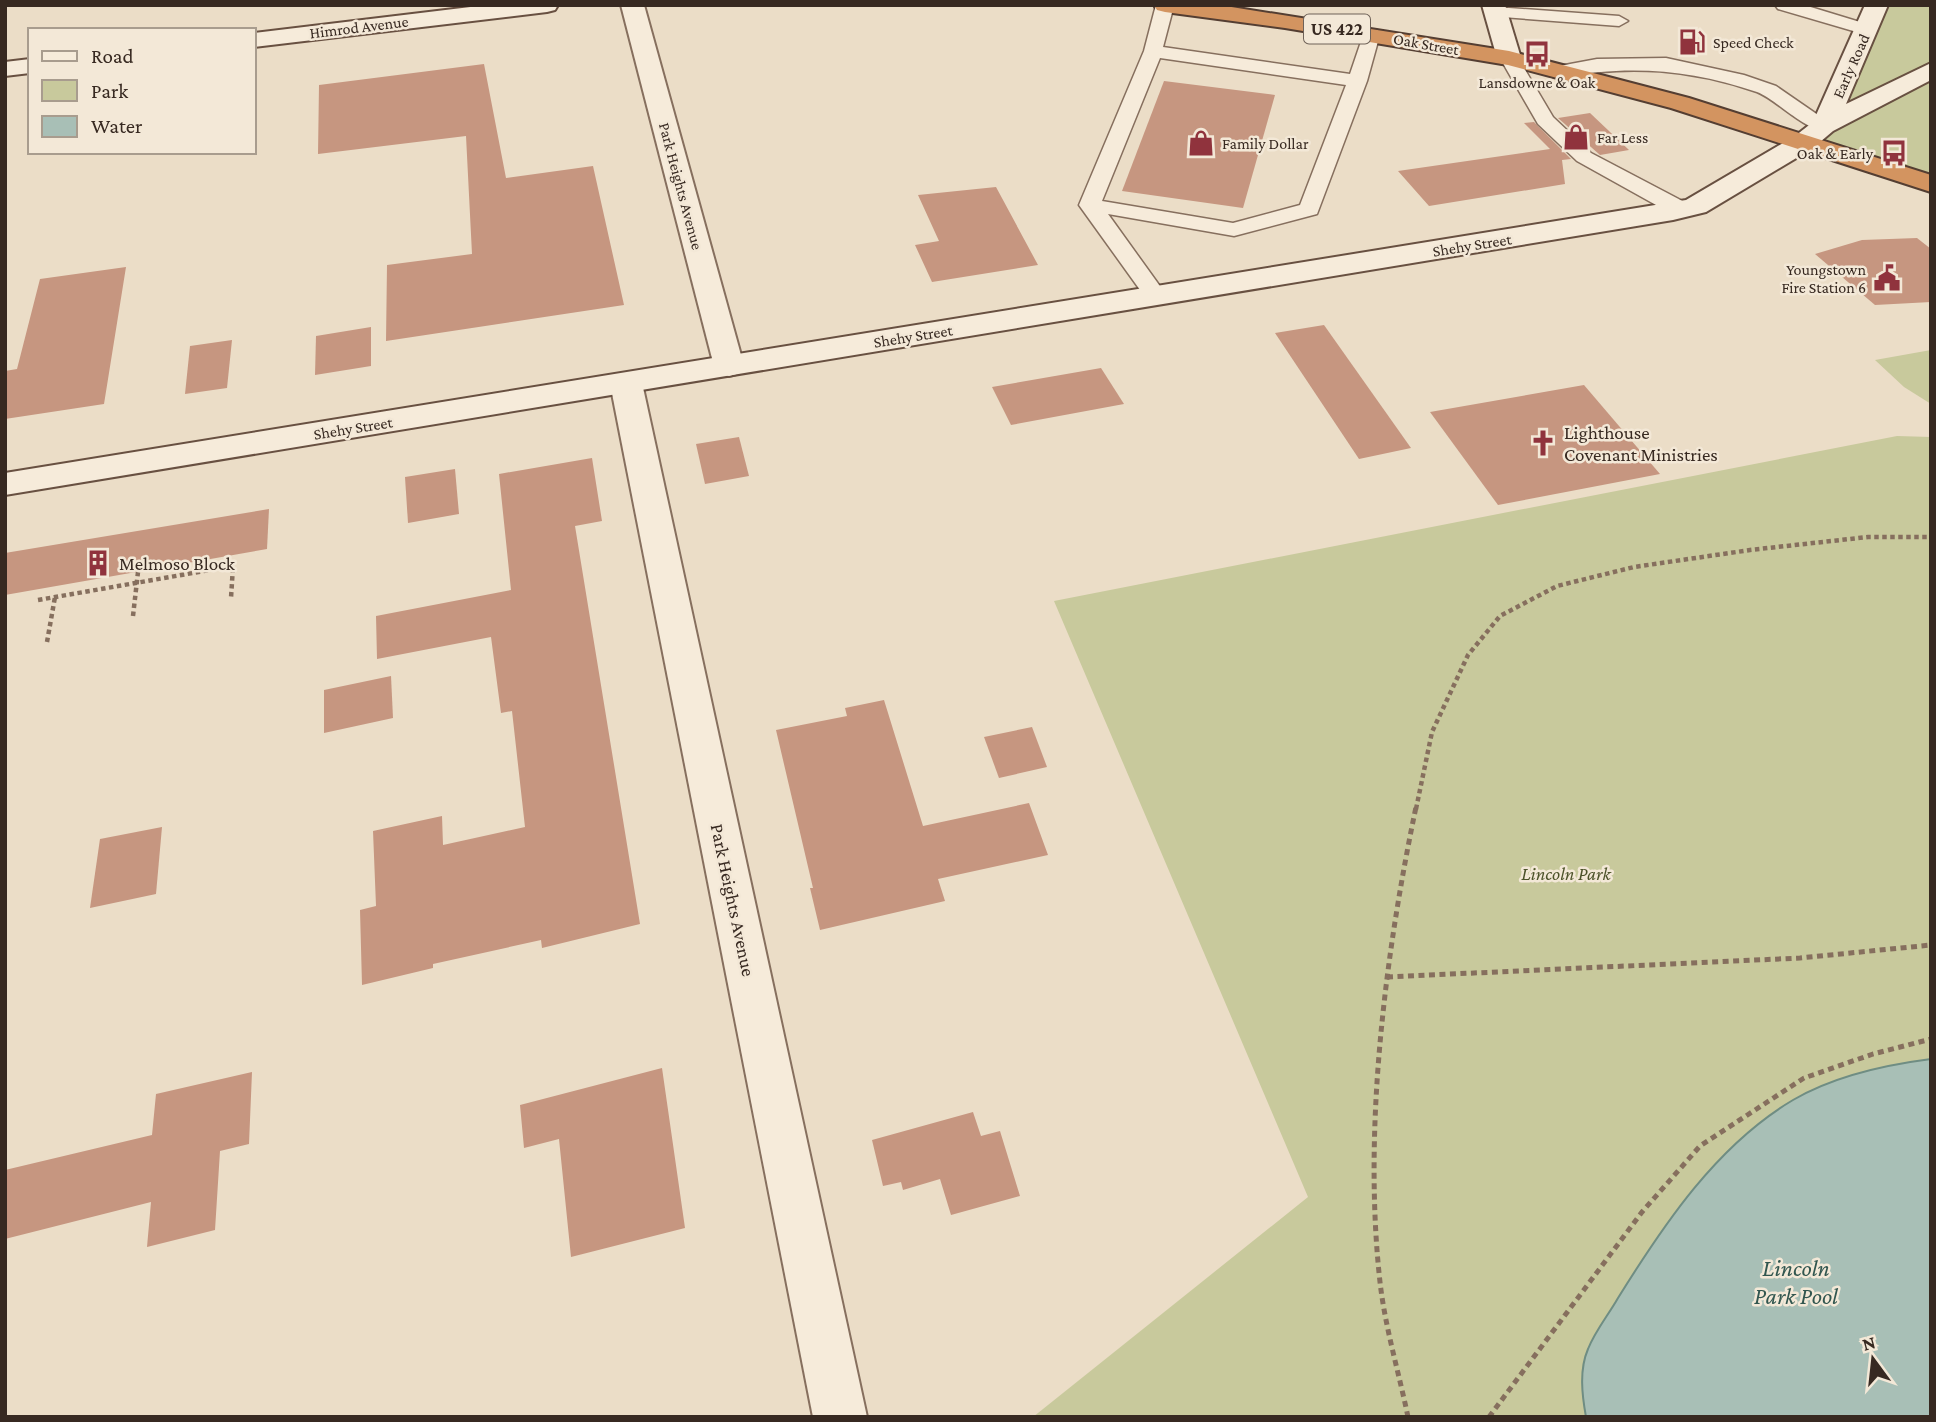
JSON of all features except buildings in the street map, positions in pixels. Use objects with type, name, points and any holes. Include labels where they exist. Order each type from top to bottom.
[{"type":"highway","name":"Oak Street","points":[[1165,5],[1371,34],[1509,58],[1680,103],[1814,134]]},
{"type":"highway","name":"US 422","points":[[1814,134],[1931,184]]},
{"type":"street","name":"Himrod Avenue","points":[[256,40],[547,5]]},
{"type":"street","name":"Park Heights Avenue","points":[[632,5],[729,366]]},
{"type":"street","name":"Early Road","points":[[1814,134],[1877,5]]},
{"type":"street","points":[[1494,9],[1509,58]]},
{"type":"street","points":[[5,69],[28,66]]},
{"type":"street","points":[[1814,134],[1931,70]]},
{"type":"street","name":"Shehy Street","points":[[5,485],[1682,210],[1696,206],[1814,134]]},
{"type":"street","name":"Park Heights Avenue","points":[[625,383],[840,1417]]},
{"type":"lane","points":[[1090,205],[1153,51],[1165,5]]},
{"type":"lane","points":[[1784,5],[1867,30]]},
{"type":"lane","points":[[1494,9],[1617,13],[1628,65]]},
{"type":"lane","points":[[1090,205],[1234,230],[1309,208],[1357,81],[1371,34]]},
{"type":"lane","points":[[1153,51],[1357,81]]},
{"type":"lane","points":[[1509,58],[1545,120],[1584,157],[1682,210]]},
{"type":"lane","name":"Oak Street","points":[[1560,71],[1597,65],[1666,64],[1737,79],[1769,90],[1814,134]]},
{"type":"lane","points":[[1090,205],[1157,296]]},
{"type":"path","points":[[1408,1417],[1380,1283],[1373,1153],[1387,977],[1412,831],[1432,732],[1468,655],[1500,616],[1557,586],[1634,567],[1750,550],[1868,537],[1931,537]]},
{"type":"path","points":[[38,600],[233,566],[231,598]]},
{"type":"path","points":[[133,616],[138,572]]},
{"type":"path","points":[[47,642],[55,597]]},
{"type":"path","points":[[1387,977],[1800,958],[1931,945]]},
{"type":"path","points":[[1489,1417],[1642,1212],[1700,1146],[1804,1078],[1873,1054],[1931,1039]]},
{"type":"green space","points":[[1877,5],[1931,5],[1931,184],[1804,142]]},
{"type":"green space","points":[[1931,350],[1931,404],[1904,387],[1875,360]]},
{"type":"green space","name":"Lincoln Park","points":[[1897,436],[1931,437],[1931,1417],[1033,1417],[1308,1197],[1054,601]]},
{"type":"water","name":"Lincoln Park Pool","points":[[1931,1059],[1931,1417],[1586,1417],[1582,1374],[1591,1342],[1654,1242],[1716,1163],[1766,1118],[1793,1100],[1825,1084],[1860,1073]]},
{"type":"place","name":"Speed Check","points":[[1692,42]]},
{"type":"place","name":"Lansdowne & Oak","points":[[1537,54]]},
{"type":"place","name":"Far Less","points":[[1576,137]]},
{"type":"place","name":"Family Dollar","points":[[1201,143]]},
{"type":"place","name":"Oak & Early","points":[[1894,153]]},
{"type":"place","name":"Youngstown Fire Station 6","points":[[1887,278]]},
{"type":"place","name":"Lighthouse Covenant Ministries","points":[[1543,443]]},
{"type":"place","name":"Melmoso Block","points":[[98,563]]}]
